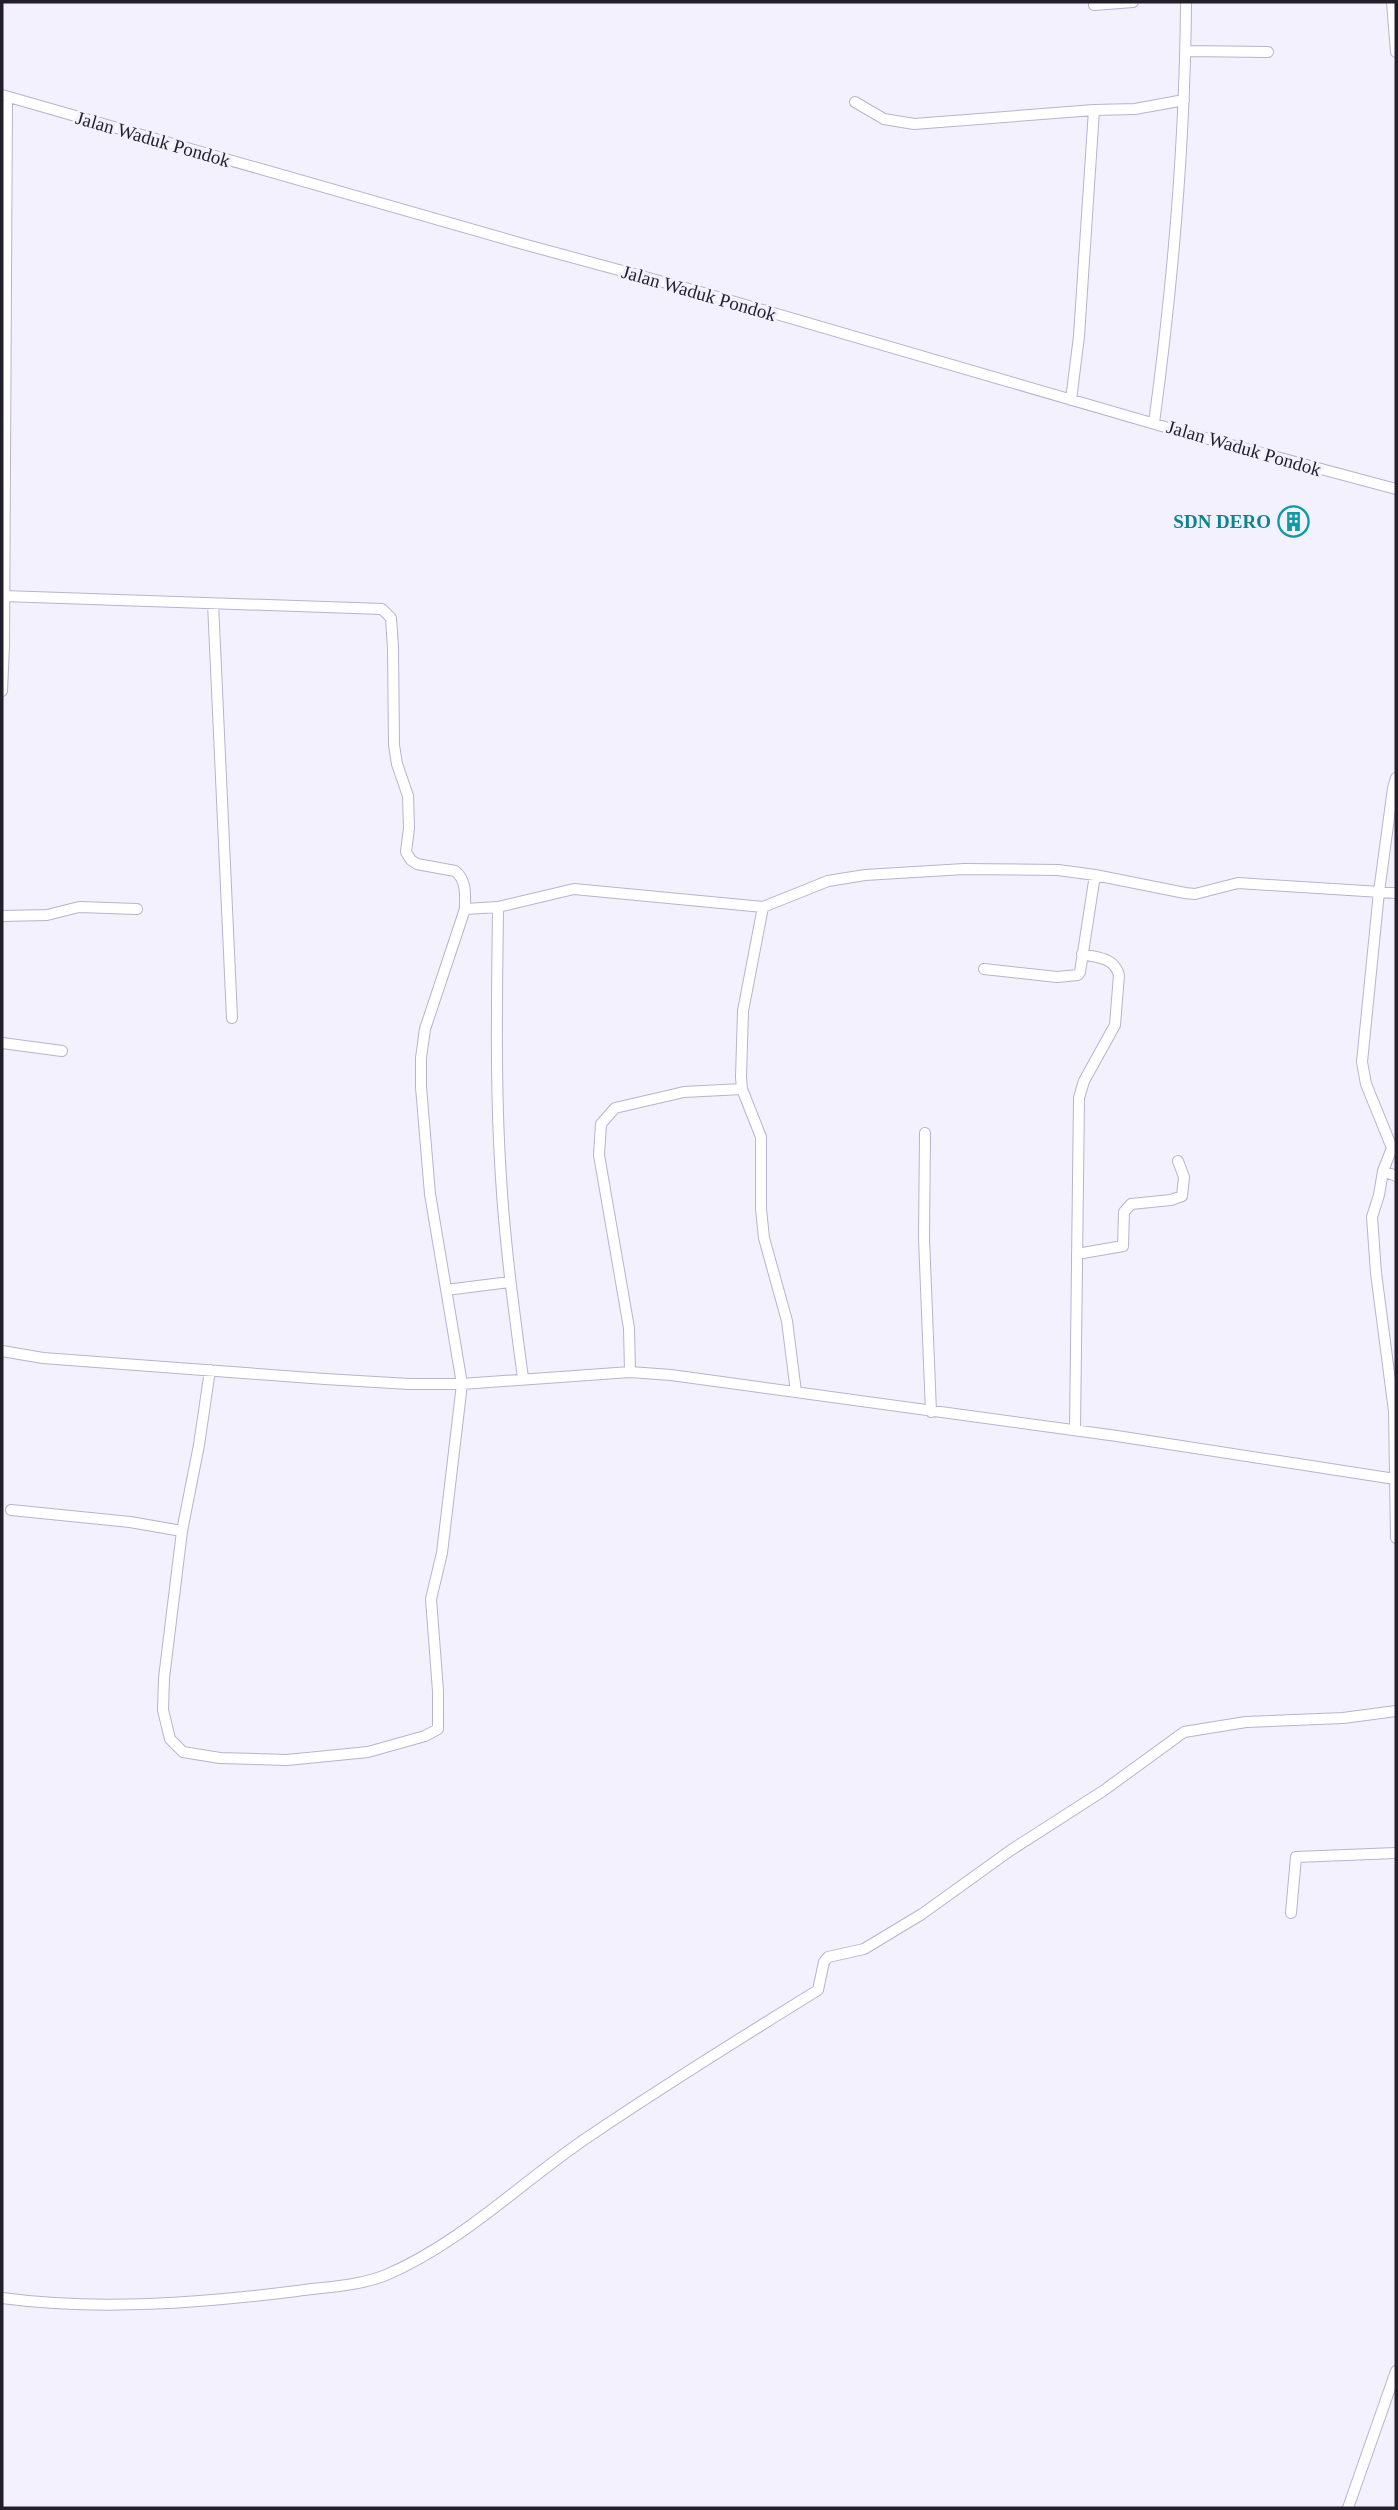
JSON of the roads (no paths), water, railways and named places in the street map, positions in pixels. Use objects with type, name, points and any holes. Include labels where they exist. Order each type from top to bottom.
[{"type":"street","points":[[1094,5],[1133,2]]},
{"type":"street","points":[[1154,423],[1175,240],[1185,100],[1186,2]]},
{"type":"street","points":[[1392,2],[1396,52]]},
{"type":"street","points":[[1186,51],[1268,52]]},
{"type":"street","points":[[2,691],[4,96]]},
{"type":"street","name":"Jalan Waduk Pondok","points":[[4,96],[711,295],[1071,400],[1396,489]]},
{"type":"street","points":[[855,102],[884,119],[914,124],[1135,109],[1185,100]]},
{"type":"street","points":[[1071,400],[1079,335],[1094,110]]},
{"type":"street","points":[[4,596],[382,610],[391,618],[395,756],[408,796],[409,828],[406,852],[411,860],[418,864],[449,868],[460,874],[466,891],[465,909],[425,1029],[421,1058],[430,1194],[462,1384],[442,1553],[431,1599],[439,1729],[368,1752],[287,1760],[220,1758],[177,1749],[170,1738],[163,1710],[164,1678],[182,1531],[210,1370]]},
{"type":"street","points":[[213,603],[232,1018]]},
{"type":"street","points":[[1396,778],[1392,788],[1378,891],[1362,1062],[1366,1084],[1392,1148],[1383,1171],[1372,1217],[1394,1411],[1396,1538]]},
{"type":"street","points":[[465,909],[498,907],[575,889],[763,907],[816,885],[865,875],[964,869],[1058,870],[1195,894],[1238,883],[1396,893]]},
{"type":"street","points":[[984,969],[1057,977],[1074,977],[1080,972],[1095,875]]},
{"type":"street","points":[[2,916],[47,915],[79,907],[137,909]]},
{"type":"street","points":[[498,907],[496,1013],[500,1163],[510,1282],[523,1378]]},
{"type":"street","points":[[763,907],[743,1011],[742,1089],[761,1137],[764,1238],[787,1321],[796,1392]]},
{"type":"street","points":[[1075,1430],[1079,1098],[1084,1081],[1115,1025],[1119,975],[1117,967],[1110,961],[1082,954]]},
{"type":"street","points":[[2,1043],[62,1051]]},
{"type":"street","points":[[630,1372],[629,1328],[599,1155],[601,1124],[615,1108],[684,1092],[742,1089]]},
{"type":"street","points":[[925,1133],[924,1238],[931,1412]]},
{"type":"street","points":[[1077,1254],[1123,1245],[1124,1212],[1131,1204],[1171,1200],[1182,1196],[1184,1177],[1178,1161]]},
{"type":"street","points":[[1383,1171],[1396,1176]]},
{"type":"street","points":[[446,1290],[510,1282]]},
{"type":"street","points":[[2,1351],[43,1358],[326,1380],[462,1384],[630,1372],[671,1375],[1075,1430],[1395,1479]]},
{"type":"street","points":[[10,1510],[130,1522],[182,1531]]},
{"type":"street","points":[[2,2298],[76,2305],[224,2300],[384,2275],[458,2235],[590,2136],[818,1990],[824,1962],[828,1956],[864,1949],[922,1914],[1011,1850],[1103,1791],[1177,1735],[1195,1729],[1246,1722],[1343,1718],[1396,1711]]},
{"type":"street","points":[[1291,1913],[1296,1857],[1396,1853]]},
{"type":"street","points":[[1348,2508],[1396,2371]]},
{"type":"place","name":"SDN DERO","points":[[1294,521]]}]
